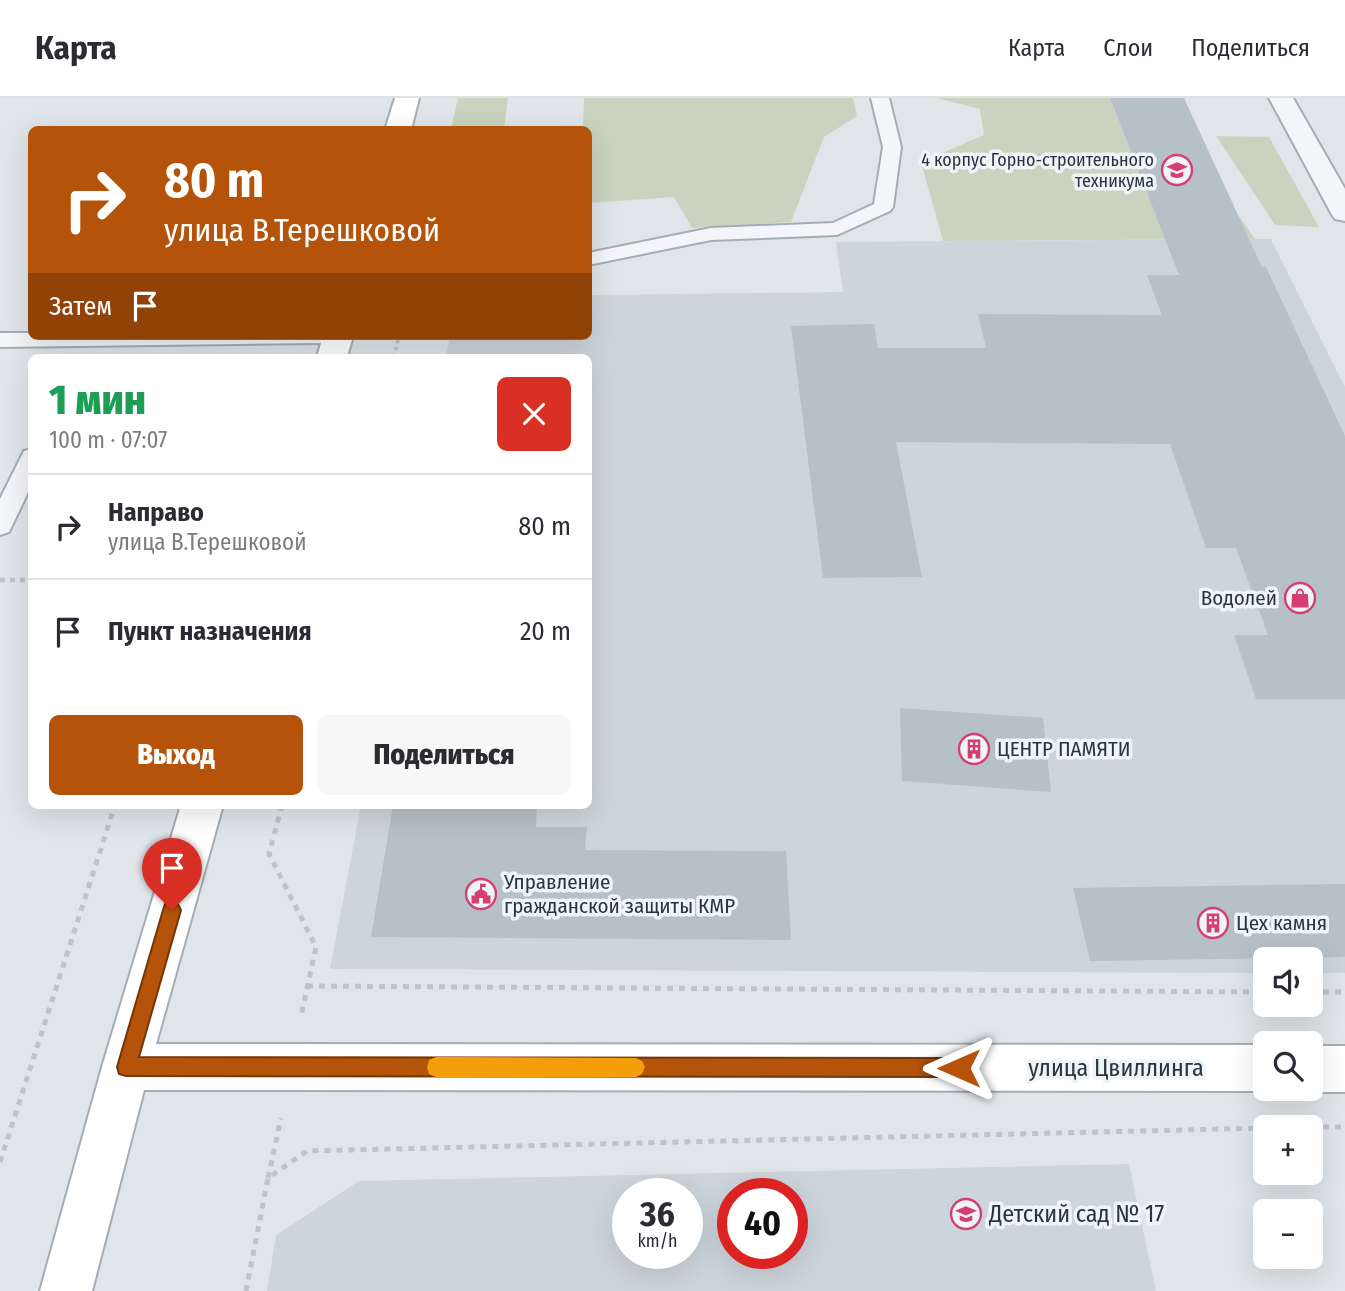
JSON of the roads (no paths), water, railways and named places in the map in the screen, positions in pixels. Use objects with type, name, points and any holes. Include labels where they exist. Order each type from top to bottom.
[{"type":"street","points":[[399,126],[407,98]]},
{"type":"street","points":[[1281,98],[1345,213]]},
{"type":"street","points":[[66,1291],[126,1067],[201,809]]},
{"type":"street","name":"улица Цвиллинга","points":[[126,1067],[1253,1069]]},
{"type":"street","points":[[1323,1069],[1345,1069]]},
{"type":"lane","points":[[592,258],[711,234],[837,229],[883,207],[892,147],[880,98]]},
{"type":"lane","points":[[0,340],[81,348],[243,340]]},
{"type":"lane","points":[[0,526],[28,466]]},
{"type":"place","name":"4 корпус Горно-строительного техникума","points":[[1177,170]]},
{"type":"place","name":"Водолей","points":[[1300,598]]},
{"type":"place","name":"ЦЕНТР ПАМЯТИ","points":[[974,749]]},
{"type":"place","name":"Управление гражданской защиты КМР","points":[[481,894]]},
{"type":"place","name":"Цех камня","points":[[1213,923]]},
{"type":"place","name":"Детский сад № 17","points":[[966,1214]]}]
